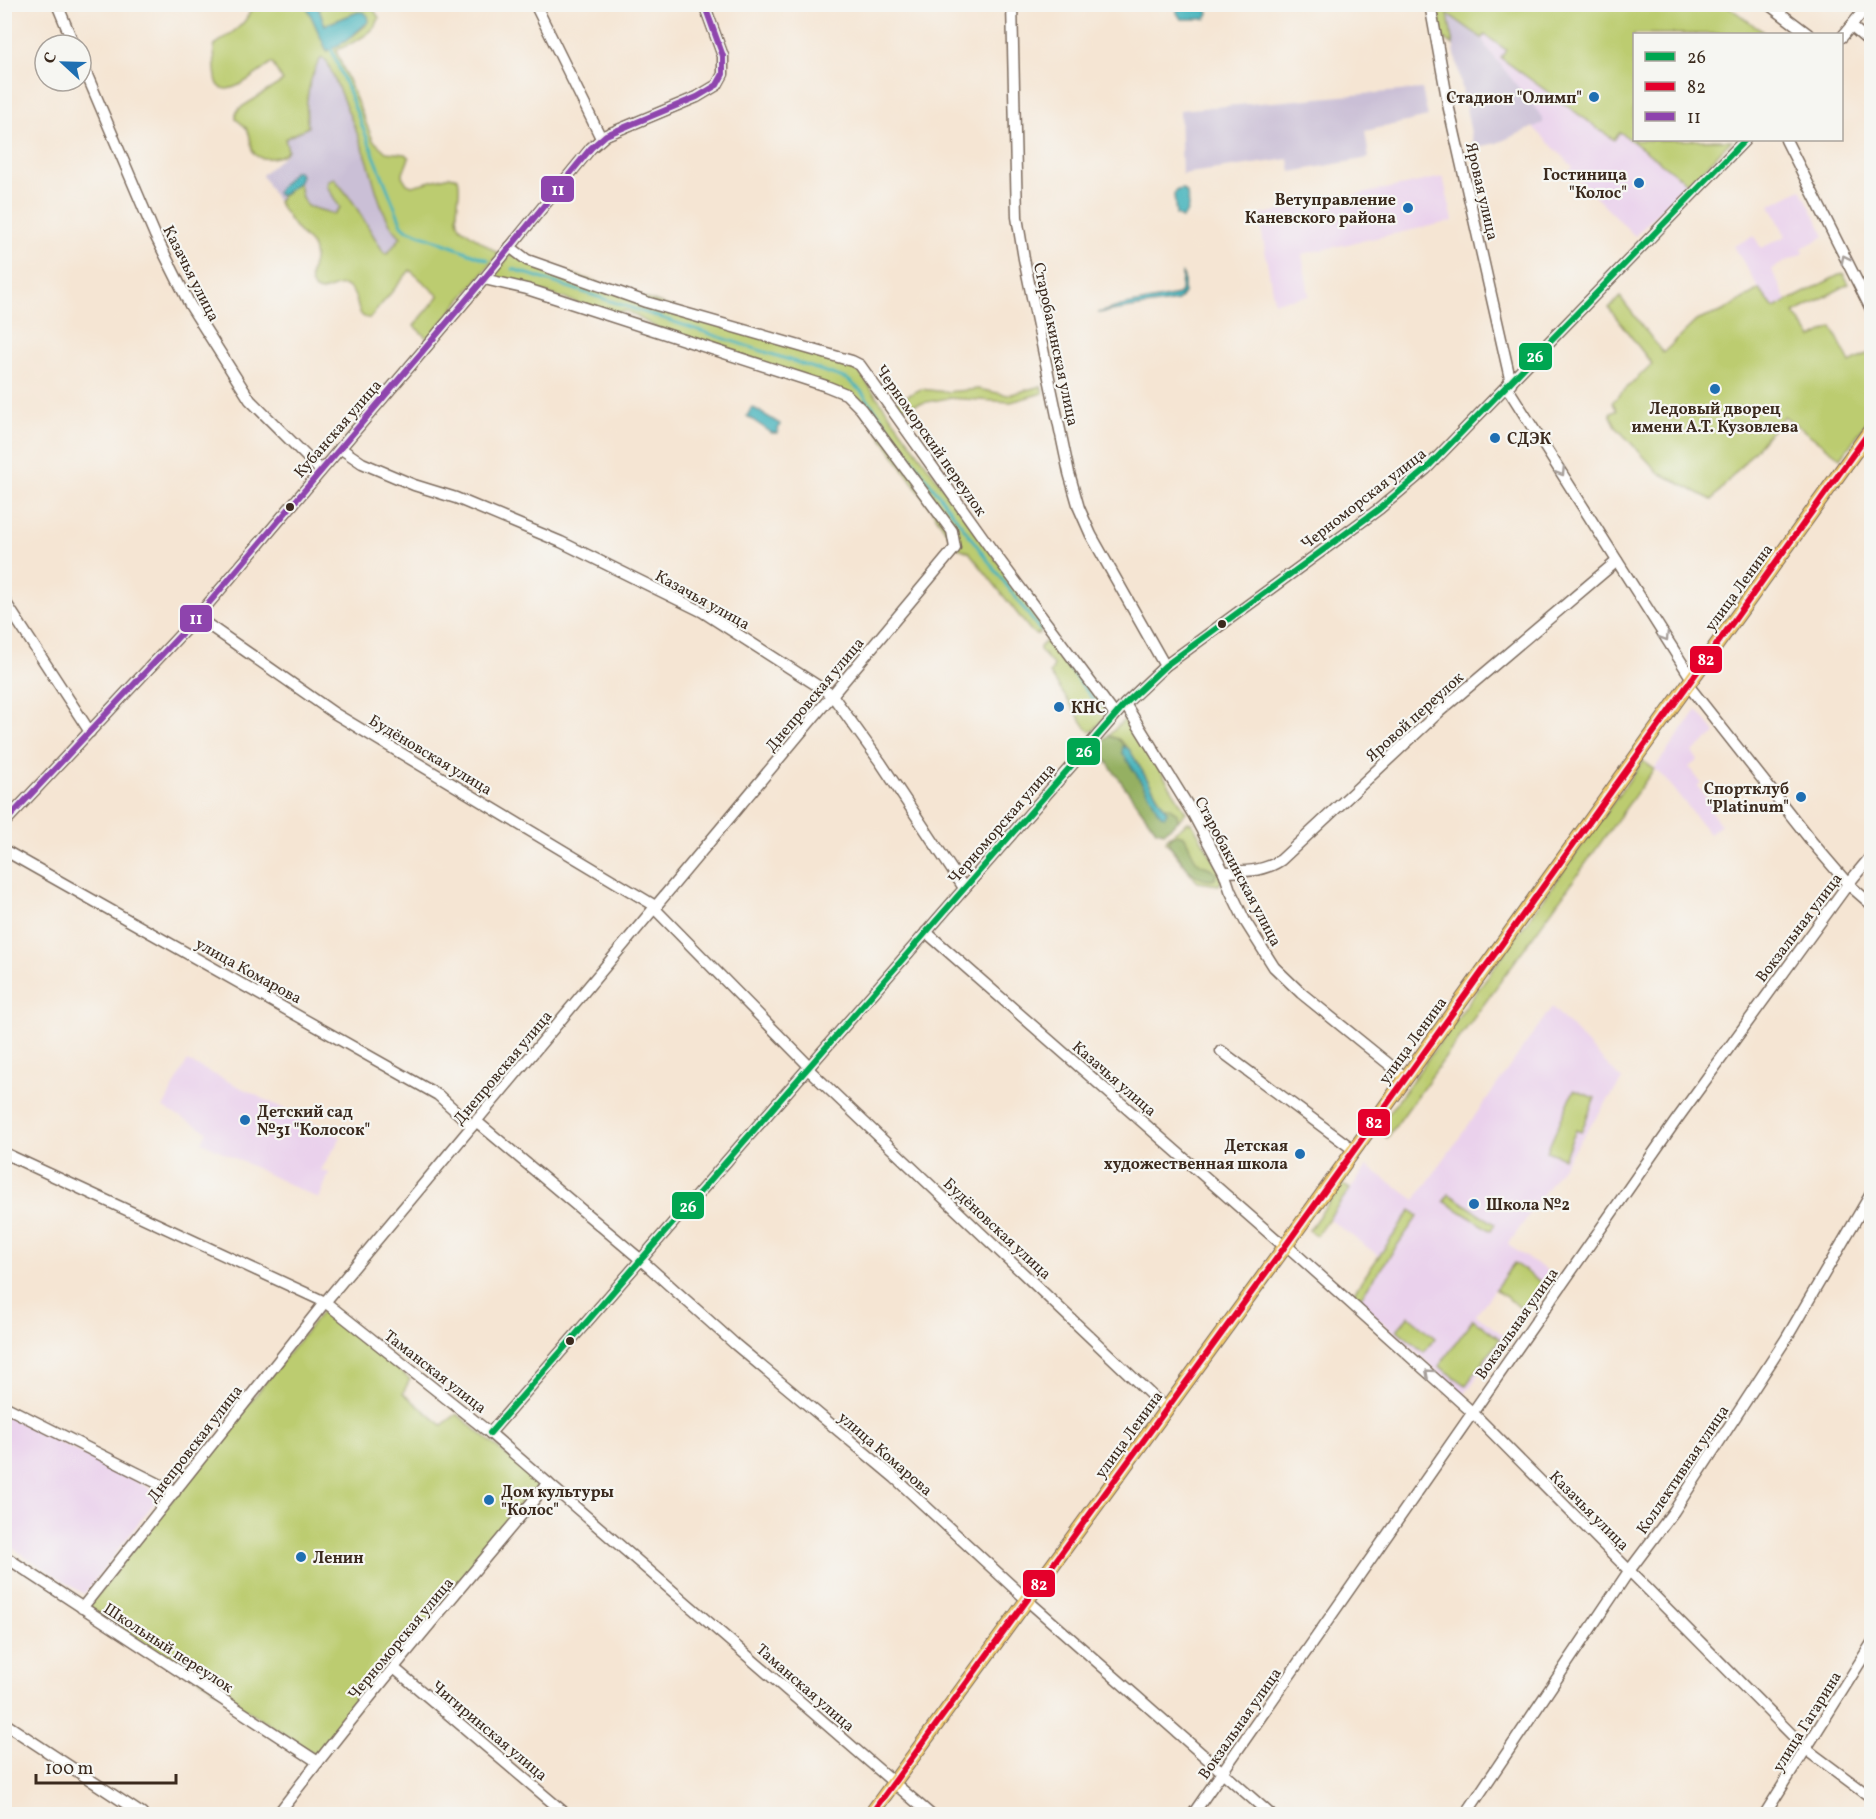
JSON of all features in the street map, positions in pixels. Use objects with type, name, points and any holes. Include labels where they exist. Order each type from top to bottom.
[{"type":"main road","name":"улица Ленина","points":[[871,1815],[1286,1246],[1872,428]]},
{"type":"street","points":[[57,4],[69,33]]},
{"type":"street","points":[[535,4],[601,138]]},
{"type":"street","name":"Кубанская улица","points":[[4,823],[197,617],[484,279],[591,148],[601,138],[617,130],[697,97],[715,87],[723,74],[723,56],[704,4]]},
{"type":"street","name":"Старобакинская улица","points":[[1012,4],[1017,218],[1068,473],[1079,508],[1091,535],[1165,666]]},
{"type":"street","name":"Яровая улица","points":[[1431,4],[1449,109],[1509,385],[1690,682],[1812,842],[1848,884],[1872,904]]},
{"type":"street","points":[[1768,4],[1807,33]]},
{"type":"street","points":[[1843,36],[1869,4]]},
{"type":"street","points":[[1851,26],[1872,44]]},
{"type":"street","name":"Казачья улица","points":[[93,89],[155,235],[190,305],[250,400],[320,470]]},
{"type":"street","name":"Черноморская улица","points":[[490,1433],[1125,704],[1165,666],[1379,509],[1443,454],[1744,141]]},
{"type":"street","points":[[1787,141],[1872,311]]},
{"type":"street","name":"Черноморский переулок","points":[[510,247],[527,260],[646,302],[860,365],[989,546],[1115,715]]},
{"type":"street","name":"Днепровская улица","points":[[82,1608],[325,1302],[953,551],[955,540],[952,531],[861,409],[846,394],[527,289],[484,279]]},
{"type":"street","name":"Казачья улица","points":[[340,448],[362,463],[414,485],[456,498],[561,542],[702,612],[832,696],[881,763],[964,888]]},
{"type":"street","name":"Яровой переулок","points":[[1224,872],[1252,871],[1273,865],[1281,860],[1439,712],[1617,561]]},
{"type":"street","points":[[4,600],[90,732]]},
{"type":"street","name":"Будёновская улица","points":[[197,617],[334,713],[656,908],[809,1068],[1167,1410]]},
{"type":"street","name":"Старобакинская улица","points":[[1125,704],[1193,814],[1224,872],[1245,921],[1274,967],[1301,993],[1406,1078]]},
{"type":"street","name":"улица Комарова","points":[[4,850],[438,1095],[640,1259],[736,1345],[895,1478],[1027,1600],[1270,1815]]},
{"type":"street","name":"Вокзальная улица","points":[[1193,1815],[1717,1062],[1848,884],[1872,855]]},
{"type":"street","name":"Казачья улица","points":[[926,932],[1286,1246],[1473,1413],[1806,1749],[1872,1798]]},
{"type":"street","points":[[1221,1051],[1354,1150]]},
{"type":"street","name":"Таманская улица","points":[[4,1153],[325,1302],[490,1433],[930,1815]]},
{"type":"street","name":"Коллективная улица","points":[[1466,1815],[1629,1571],[1674,1511],[1786,1339],[1872,1192]]},
{"type":"street","points":[[4,1406],[175,1492]]},
{"type":"street","name":"Черноморская улица","points":[[278,1815],[394,1668],[548,1483]]},
{"type":"street","name":"Школьный переулок","points":[[4,1556],[318,1762]]},
{"type":"street","name":"улица Гагарина","points":[[1765,1815],[1872,1643]]},
{"type":"street","name":"Чигиринская улица","points":[[394,1668],[566,1815]]},
{"type":"street","points":[[4,1724],[142,1815]]},
{"type":"shaded area","points":[[1447,14],[1482,38],[1487,48],[1543,118],[1543,123],[1497,143],[1474,148]]},
{"type":"shaded area","points":[[1485,34],[1506,50],[1501,58],[1614,139],[1620,131],[1687,182],[1635,236],[1569,171],[1573,167],[1533,127],[1542,123],[1482,38]]},
{"type":"shaded area","points":[[322,58],[327,61],[367,158],[385,210],[392,225],[402,236],[387,254],[380,248],[353,202],[327,186],[340,208],[334,214],[307,206],[302,198],[301,187],[282,196],[278,202],[262,175],[286,154],[288,150],[285,139],[308,127],[307,95],[315,67]]},
{"type":"shaded area","points":[[1422,89],[1428,117],[1365,131],[1369,158],[1291,172],[1289,159],[1182,174],[1180,110]]},
{"type":"shaded area","points":[[1443,177],[1453,221],[1302,254],[1309,296],[1274,302],[1259,215]]},
{"type":"shaded area","points":[[1801,189],[1825,236],[1802,248],[1804,253],[1771,269],[1787,301],[1774,308],[1759,289],[1734,246],[1754,236],[1761,248],[1786,236],[1770,205]]},
{"type":"shaded area","points":[[1697,710],[1716,733],[1692,752],[1698,760],[1689,767],[1701,783],[1697,786],[1715,809],[1711,812],[1721,825],[1709,834],[1666,779],[1654,769]]},
{"type":"shaded area","name":"Школа №2","points":[[1552,1007],[1622,1080],[1508,1245],[1552,1274],[1525,1311],[1495,1289],[1476,1315],[1506,1337],[1464,1395],[1352,1295],[1379,1256],[1329,1219],[1367,1166],[1415,1200]]},
{"type":"shaded area","name":"Детский сад №31 \"Колосок\"","points":[[187,1061],[341,1137],[321,1170],[329,1173],[319,1199],[202,1142],[207,1131],[163,1108]]},
{"type":"shaded area","points":[[5,1415],[161,1494],[84,1594],[5,1543]]},
{"type":"green space","points":[[306,4],[327,51],[346,41],[366,25],[358,12],[325,25],[317,5],[371,5],[379,18],[377,24],[361,38],[336,51],[373,140],[386,152],[405,154],[409,158],[402,176],[407,184],[412,186],[450,176],[458,178],[457,215],[460,227],[499,254],[428,339],[414,326],[439,296],[410,270],[370,318],[362,315],[354,294],[347,287],[338,286],[320,291],[315,290],[310,279],[314,259],[313,248],[278,202],[299,182],[302,198],[307,206],[334,214],[340,208],[327,186],[328,181],[334,178],[353,202],[384,253],[387,254],[401,237],[383,210],[366,156],[327,61],[322,58],[319,61],[310,85],[306,110],[308,127],[285,139],[288,150],[283,155],[271,158],[257,157],[254,154],[247,129],[236,119],[236,113],[240,108],[283,81],[272,63],[235,87],[221,88],[217,82],[215,45],[243,23],[252,5]]},
{"type":"green space","name":"Стадион \"Олимп\"","points":[[1434,5],[1726,5],[1765,33],[1633,33],[1633,141],[1731,141],[1689,184],[1620,132],[1614,140],[1501,58],[1506,50],[1485,35],[1482,38],[1448,14],[1453,45],[1440,36]]},
{"type":"green space","points":[[511,254],[844,364],[858,371],[1044,625],[1039,634],[1031,631],[969,552],[958,548],[853,396],[657,328],[627,311],[610,313],[493,276]]},
{"type":"green space","name":"Ледовый дворец имени А.Т. Кузовлева","points":[[1843,273],[1849,284],[1794,313],[1812,338],[1832,327],[1850,363],[1871,352],[1871,416],[1841,458],[1784,416],[1712,500],[1659,473],[1617,428],[1610,414],[1617,410],[1612,402],[1652,364],[1609,308],[1620,297],[1663,353],[1696,321],[1723,311],[1759,289],[1774,308]]},
{"type":"green space","points":[[1041,386],[1043,393],[1011,402],[948,398],[896,408],[892,403],[921,389],[946,392],[978,389],[1008,395]]},
{"type":"green space","points":[[1052,640],[1109,713],[1094,730],[1087,729],[1050,674],[1054,666],[1040,647],[1046,641]]},
{"type":"green space","points":[[1127,719],[1186,812],[1178,821],[1176,813],[1164,807],[1129,749],[1118,739],[1108,736]]},
{"type":"green space","points":[[1108,736],[1118,739],[1125,746],[1122,746],[1161,815],[1167,812],[1164,807],[1177,813],[1178,821],[1164,832],[1156,830],[1099,751],[1099,747]]},
{"type":"green space","points":[[1643,761],[1654,769],[1387,1138],[1378,1128]]},
{"type":"green space","points":[[1188,822],[1192,823],[1220,871],[1219,885],[1198,882],[1166,842],[1168,837]]},
{"type":"green space","points":[[1177,834],[1184,836],[1196,860],[1216,873],[1215,879],[1201,878],[1183,863],[1169,844],[1170,837]]},
{"type":"green space","points":[[1574,1090],[1595,1098],[1581,1132],[1576,1130],[1564,1158],[1547,1151]]},
{"type":"green space","points":[[1342,1184],[1350,1189],[1316,1236],[1309,1230]]},
{"type":"green space","points":[[1449,1194],[1495,1224],[1491,1231],[1444,1201]]},
{"type":"green space","points":[[1411,1210],[1418,1216],[1358,1301],[1352,1295]]},
{"type":"green space","points":[[1514,1263],[1544,1284],[1525,1311],[1495,1289]]},
{"type":"green space","points":[[323,1310],[410,1379],[403,1393],[442,1425],[457,1414],[540,1483],[317,1756],[88,1606]]},
{"type":"green space","points":[[1409,1316],[1435,1338],[1424,1352],[1397,1330]]},
{"type":"green space","points":[[1473,1319],[1500,1339],[1466,1385],[1439,1366]]},
{"type":"water","points":[[306,5],[317,5],[325,25],[358,12],[364,12],[369,21],[346,41],[327,51]]},
{"type":"water","points":[[1205,7],[1208,13],[1206,19],[1181,19],[1177,13],[1177,8]]},
{"type":"water","points":[[294,171],[298,171],[301,175],[299,182],[282,195],[278,195],[278,190]]},
{"type":"water","points":[[1183,189],[1187,193],[1188,207],[1182,218],[1176,215],[1174,194],[1177,190]]},
{"type":"water","points":[[1182,274],[1184,293],[1178,301],[1098,313],[1178,295],[1181,292]]},
{"type":"water","points":[[752,407],[780,424],[777,433],[772,433],[747,416]]},
{"type":"water","points":[[1123,746],[1129,749],[1167,812],[1165,816],[1157,810],[1122,752]]},
{"type":"waterway","points":[[330,46],[402,225],[406,229],[488,260]]},
{"type":"waterway","points":[[513,269],[847,379],[861,391],[1040,630]]},
{"type":"waterway","points":[[1050,643],[1099,707]]},
{"type":"transit line","name":"11","points":[[4,823],[197,617],[484,279],[591,148],[606,135],[697,97],[717,85],[723,74],[723,56],[704,4]]},
{"type":"transit line","name":"26","points":[[490,1433],[1125,704],[1165,666],[1379,509],[1426,469],[1744,141]]},
{"type":"transit line","name":"82","points":[[871,1814],[1276,1259],[1872,428]]},
{"type":"place","name":"Стадион \"Олимп\"","points":[[1594,97]]},
{"type":"place","name":"Гостиница \"Колос\"","points":[[1639,183]]},
{"type":"place","name":"Ветуправление Каневского района","points":[[1408,208]]},
{"type":"place","name":"Ледовый дворец имени А.Т. Кузовлева","points":[[1715,389]]},
{"type":"place","name":"СДЭК","points":[[1495,438]]},
{"type":"place","name":"КНС","points":[[1059,707]]},
{"type":"place","name":"Спортклуб \"Platinum\"","points":[[1801,797]]},
{"type":"place","name":"Детский сад №31 \"Колосок\"","points":[[245,1120]]},
{"type":"place","name":"Детская художественная школа","points":[[1300,1154]]},
{"type":"place","name":"Школа №2","points":[[1474,1204]]},
{"type":"place","name":"Дом культуры \"Колос\"","points":[[489,1500]]},
{"type":"place","name":"Ленин","points":[[301,1557]]}]
